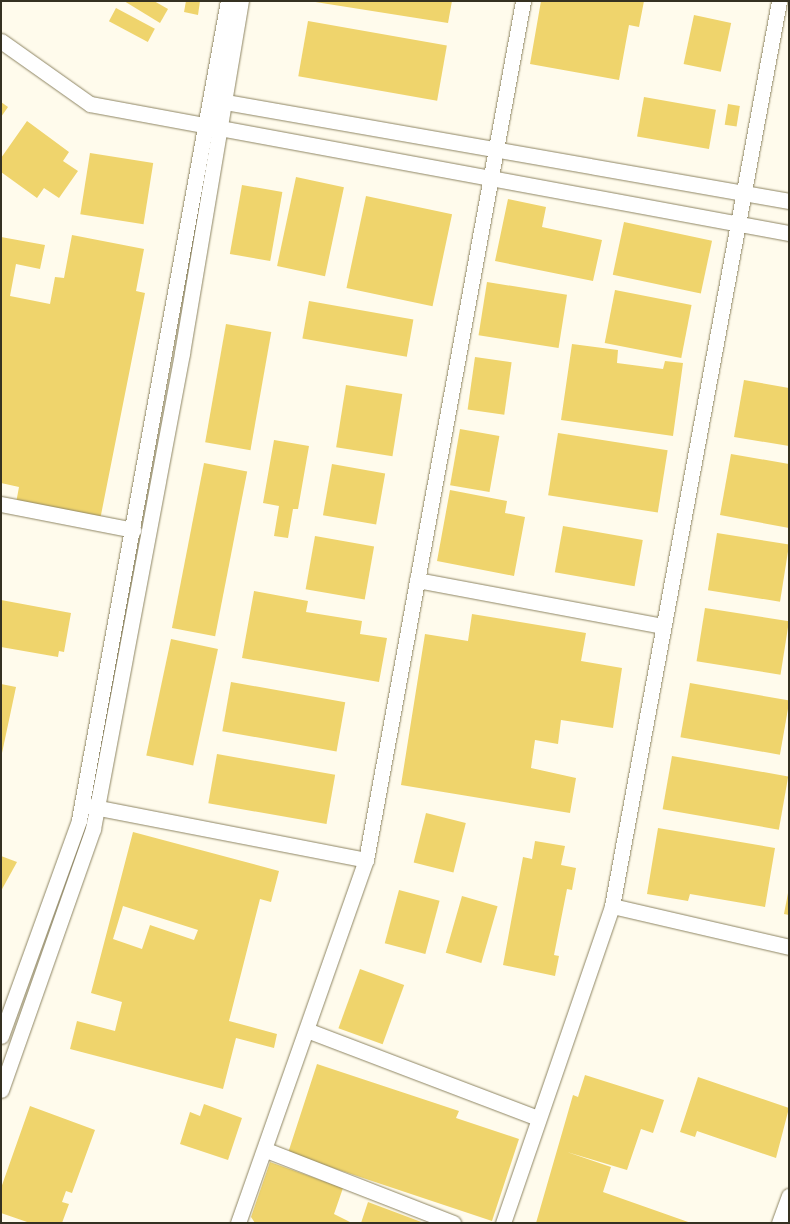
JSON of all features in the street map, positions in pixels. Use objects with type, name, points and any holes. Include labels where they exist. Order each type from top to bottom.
[{"type":"street","points":[[1,1090],[98,808],[212,125],[228,1]]},
{"type":"street","points":[[216,100],[241,1]]},
{"type":"street","points":[[238,1223],[309,1031],[366,860],[494,149],[523,1]]},
{"type":"street","points":[[503,1223],[612,906],[779,1]]},
{"type":"street","points":[[1,41],[90,104],[789,233]]},
{"type":"street","points":[[216,100],[789,201]]},
{"type":"street","points":[[1,1036],[82,805],[133,530],[212,125]]},
{"type":"street","points":[[1,504],[133,530]]},
{"type":"street","points":[[417,580],[663,626]]},
{"type":"street","points":[[82,805],[366,860]]},
{"type":"street","points":[[612,906],[789,948]]},
{"type":"street","points":[[309,1031],[538,1118]]},
{"type":"street","points":[[266,1150],[453,1223]]},
{"type":"street","points":[[779,1223],[789,1196]]},
{"type":"building","points":[[124,1],[154,1],[168,9],[160,23]]},
{"type":"building","points":[[186,1],[200,1],[198,15],[184,12]]},
{"type":"building","points":[[309,1],[452,1],[448,23]]},
{"type":"building","points":[[541,1],[644,1],[639,27],[629,25],[619,80],[530,64]]},
{"type":"building","points":[[116,8],[155,29],[148,42],[109,21]]},
{"type":"building","points":[[694,15],[731,23],[721,72],[684,64]]},
{"type":"building","points":[[308,21],[447,45],[437,101],[298,76]]},
{"type":"building","points":[[644,97],[716,110],[709,149],[637,136]]},
{"type":"building","points":[[1,102],[8,107],[1,117]]},
{"type":"building","points":[[728,104],[740,106],[737,127],[725,125]]},
{"type":"building","points":[[27,121],[69,152],[63,161],[78,171],[59,198],[44,188],[37,198],[1,172],[1,158]]},
{"type":"building","points":[[90,153],[153,163],[144,224],[80,214]]},
{"type":"building","points":[[296,177],[344,187],[325,276],[277,266]]},
{"type":"building","points":[[242,185],[282,192],[270,261],[230,254]]},
{"type":"building","points":[[366,196],[452,214],[433,306],[346,288]]},
{"type":"building","points":[[508,199],[546,207],[542,227],[602,240],[593,281],[495,261]]},
{"type":"building","points":[[624,222],[712,241],[701,294],[613,275]]},
{"type":"building","points":[[72,235],[144,249],[136,291],[145,293],[100,520],[16,503],[19,487],[1,483],[1,237],[45,245],[40,269],[16,264],[10,296],[50,304],[55,277],[64,278]]},
{"type":"building","points":[[487,282],[567,295],[559,348],[479,335]]},
{"type":"building","points":[[615,290],[692,305],[681,358],[605,343]]},
{"type":"building","points":[[309,301],[413,319],[407,357],[302,338]]},
{"type":"building","points":[[226,324],[271,332],[250,450],[205,442]]},
{"type":"building","points":[[572,344],[618,350],[617,363],[663,369],[665,361],[683,363],[673,436],[561,420]]},
{"type":"building","points":[[475,357],[512,362],[504,415],[468,409]]},
{"type":"building","points":[[744,380],[789,388],[789,446],[734,437]]},
{"type":"building","points":[[346,385],[402,394],[392,456],[336,447]]},
{"type":"building","points":[[460,429],[499,436],[489,492],[450,485]]},
{"type":"building","points":[[558,433],[668,450],[658,513],[548,495]]},
{"type":"building","points":[[274,440],[309,446],[298,509],[293,509],[288,538],[274,536],[279,506],[263,503]]},
{"type":"building","points":[[731,454],[789,464],[789,528],[720,515]]},
{"type":"building","points":[[204,463],[247,471],[215,636],[172,628]]},
{"type":"building","points":[[332,464],[385,473],[376,525],[323,515]]},
{"type":"building","points":[[450,490],[507,501],[505,513],[525,517],[514,576],[437,561]]},
{"type":"building","points":[[563,526],[643,540],[635,586],[555,572]]},
{"type":"building","points":[[717,533],[789,544],[780,602],[708,590]]},
{"type":"building","points":[[315,536],[374,546],[365,600],[306,589]]},
{"type":"building","points":[[254,591],[308,601],[306,612],[362,621],[360,634],[387,638],[379,682],[242,658]]},
{"type":"building","points":[[1,600],[71,613],[64,652],[59,651],[58,657],[1,647]]},
{"type":"building","points":[[705,608],[789,621],[781,675],[697,661]]},
{"type":"building","points":[[472,614],[586,633],[581,661],[622,668],[613,728],[561,720],[558,744],[535,740],[531,768],[576,778],[570,813],[401,785],[425,634],[468,641]]},
{"type":"building","points":[[171,639],[218,649],[193,765],[146,755]]},
{"type":"building","points":[[231,682],[345,702],[337,751],[222,731]]},
{"type":"building","points":[[690,683],[789,700],[780,755],[680,737]]},
{"type":"building","points":[[1,684],[16,687],[2,753],[1,753]]},
{"type":"building","points":[[217,754],[335,775],[326,824],[208,803]]},
{"type":"building","points":[[672,756],[788,776],[779,830],[663,809]]},
{"type":"building","points":[[426,813],[466,823],[453,872],[414,862]]},
{"type":"building","points":[[658,828],[775,848],[765,907],[690,894],[688,901],[647,894]]},
{"type":"building","points":[[133,832],[279,871],[271,902],[260,899],[229,1021],[277,1034],[274,1048],[236,1038],[223,1089],[70,1049],[77,1021],[115,1031],[122,1002],[91,993]],"holes":[[[123,906],[198,930],[194,940],[150,925],[142,949],[113,939]]]},
{"type":"building","points":[[535,841],[565,846],[561,865],[576,868],[572,890],[567,889],[554,955],[559,956],[555,976],[503,965],[523,857],[532,859]]},
{"type":"building","points":[[1,856],[17,862],[1,891]]},
{"type":"building","points":[[399,890],[440,901],[425,954],[385,943]]},
{"type":"building","points":[[789,893],[789,915],[784,914]]},
{"type":"building","points":[[462,896],[498,906],[481,963],[446,953]]},
{"type":"building","points":[[360,969],[404,985],[383,1044],[338,1028]]},
{"type":"building","points":[[317,1064],[459,1111],[456,1118],[519,1139],[492,1221],[288,1153]]},
{"type":"building","points":[[585,1075],[664,1100],[653,1133],[641,1129],[627,1170],[567,1152],[611,1167],[603,1192],[691,1223],[536,1223],[573,1095],[578,1097]]},
{"type":"building","points":[[698,1077],[789,1108],[776,1158],[697,1131],[695,1137],[680,1132]]},
{"type":"building","points":[[204,1104],[242,1118],[228,1160],[180,1144],[190,1112],[200,1116]]},
{"type":"building","points":[[30,1106],[95,1130],[72,1193],[66,1191],[62,1202],[69,1204],[62,1223],[30,1223],[1,1213],[1,1188]]},
{"type":"building","points":[[270,1162],[343,1188],[334,1214],[352,1223],[255,1223],[251,1217]]},
{"type":"building","points":[[368,1202],[424,1223],[361,1223]]}]
